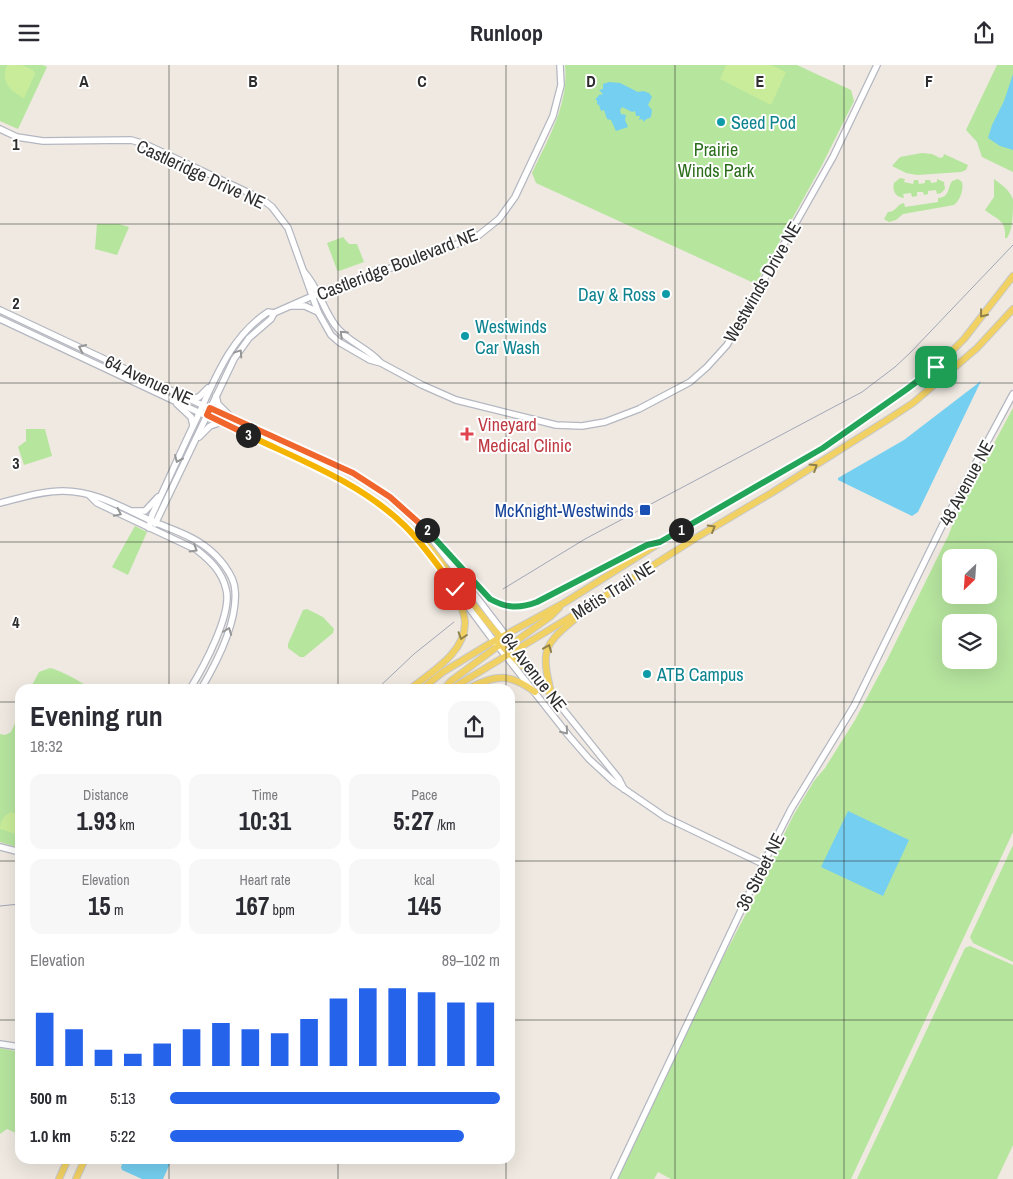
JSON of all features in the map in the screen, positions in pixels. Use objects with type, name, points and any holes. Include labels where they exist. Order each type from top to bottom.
[{"type":"main road","name":"Métis Trail NE","points":[[429,684],[443,673],[564,603],[660,542],[823,448],[936,367],[964,339],[1013,276]]},
{"type":"main road","name":"Métis Trail NE","points":[[458,684],[509,650],[597,601],[699,536],[856,441],[912,403],[977,349],[1013,309]]},
{"type":"main road","points":[[421,524],[490,599],[509,607],[525,607],[537,602],[647,545],[660,542]]},
{"type":"main road","points":[[407,528],[435,553],[500,641],[552,695]]},
{"type":"main road","points":[[416,684],[453,653],[462,638],[465,622],[455,589]]},
{"type":"main road","points":[[552,695],[545,655],[550,642],[597,601]]},
{"type":"main road","points":[[509,650],[564,603]]},
{"type":"main road","points":[[448,684],[500,641]]},
{"type":"main road","points":[[477,684],[500,676],[518,681],[535,692]]},
{"type":"main road","points":[[59,1179],[66,1164]]},
{"type":"main road","points":[[76,1179],[83,1164]]},
{"type":"street","name":"Castleridge Boulevard NE","points":[[194,444],[234,359],[249,338],[271,319],[274,313],[286,306],[315,295],[468,240],[479,235],[499,219],[515,197],[553,116],[561,85],[560,65]]},
{"type":"street","name":"Westwinds Drive NE","points":[[315,295],[318,312],[327,329],[339,342],[370,360],[381,363],[422,385],[456,400],[536,421],[570,426],[594,425],[619,418],[685,385],[696,377],[717,357],[736,331],[777,254],[833,157],[876,65]]},
{"type":"street","name":"Castleridge Drive NE","points":[[0,129],[29,140],[132,140],[145,144],[262,199],[272,207],[288,227],[304,272],[315,295]]},
{"type":"street","name":"Westwinds Drive NE","points":[[315,295],[343,335],[374,354],[381,363]]},
{"type":"street","points":[[286,306],[305,306],[318,312]]},
{"type":"street","name":"64 Avenue NE","points":[[0,310],[234,420],[353,473],[390,497],[421,524],[500,641]]},
{"type":"street","name":"Castleridge Boulevard NE","points":[[153,521],[163,492],[193,425],[231,351],[246,330],[268,312],[274,313]]},
{"type":"street","name":"64 Avenue NE","points":[[0,319],[346,482],[378,503],[407,528],[455,589],[509,650],[535,692],[589,759],[625,791],[665,817],[762,865]]},
{"type":"street","points":[[190,399],[199,397],[213,383]]},
{"type":"street","name":"48 Avenue NE","points":[[920,572],[943,524],[1013,395]]},
{"type":"street","points":[[216,396],[221,408],[234,420]]},
{"type":"street","points":[[170,398],[187,412],[191,417],[193,425]]},
{"type":"street","points":[[150,528],[194,444],[210,426],[222,422]]},
{"type":"street","points":[[0,503],[55,491],[75,492],[102,497],[205,545],[225,566],[235,588],[234,613],[229,631],[203,684]]},
{"type":"street","points":[[131,511],[145,511],[163,492]]},
{"type":"street","points":[[89,495],[96,503],[197,550],[211,561],[220,572],[227,590],[227,605],[223,620],[200,673],[193,684]]},
{"type":"street","name":"36 Street NE","points":[[614,1179],[762,865],[814,771],[854,706],[920,572]]},
{"type":"street","name":"64 Avenue NE","points":[[552,695],[619,779],[625,791]]},
{"type":"street","points":[[0,847],[15,851]]},
{"type":"street","points":[[0,1044],[15,1046]]},
{"type":"green space","points":[[0,65],[43,65],[47,67],[18,129],[0,121]]},
{"type":"green space","points":[[7,65],[22,65],[33,70],[35,74],[24,98],[14,92],[8,85],[5,76]]},
{"type":"green space","name":"Prairie Winds Park","points":[[565,65],[797,65],[851,90],[854,101],[822,165],[756,284],[536,183],[532,173],[551,134],[561,107],[564,94]]},
{"type":"green space","points":[[726,65],[771,65],[786,72],[771,105],[720,79]]},
{"type":"green space","points":[[997,65],[1013,65],[1013,172],[982,157],[977,142],[966,130]]},
{"type":"green space","points":[[922,153],[932,154],[940,158],[944,154],[968,165],[966,170],[961,172],[917,175],[906,173],[892,166],[900,157]]},
{"type":"green space","points":[[900,178],[905,179],[904,182],[913,184],[914,180],[918,180],[919,184],[925,183],[925,180],[930,180],[931,183],[937,182],[937,179],[944,182],[945,189],[937,194],[936,190],[928,191],[928,194],[924,195],[923,192],[917,192],[917,196],[912,197],[911,193],[903,194],[904,198],[896,195],[893,188],[894,183]]},
{"type":"green space","points":[[958,179],[962,182],[962,191],[960,198],[954,205],[903,214],[896,220],[889,222],[884,219],[888,212],[893,211],[904,203],[905,207],[938,202],[938,198],[945,196],[952,181]]},
{"type":"green space","points":[[994,179],[1003,185],[1013,200],[1012,225],[1007,238],[1005,238],[1004,227],[1000,220],[985,210],[994,197]]},
{"type":"green space","points":[[97,224],[119,224],[129,227],[117,255],[95,249]]},
{"type":"green space","points":[[343,237],[349,244],[357,244],[364,262],[339,271],[327,243]]},
{"type":"green space","points":[[1013,408],[1013,832],[851,1179],[671,1179],[658,1172],[654,1179],[618,1179],[706,990],[759,889],[793,816],[855,720],[949,534],[958,510]]},
{"type":"green space","points":[[26,429],[45,429],[52,456],[24,465],[18,447],[26,441]]},
{"type":"green space","points":[[135,526],[147,532],[128,575],[112,567]]},
{"type":"green space","points":[[307,609],[323,617],[334,629],[333,633],[304,657],[300,657],[288,648],[288,644],[303,610]]},
{"type":"green space","points":[[50,668],[54,669],[84,684],[33,684],[39,672]]},
{"type":"green space","points":[[15,723],[15,846],[0,842],[0,734],[5,735],[11,732]]},
{"type":"green space","points":[[11,812],[15,813],[15,834],[0,829],[6,815]]},
{"type":"green space","points":[[1013,845],[1013,962],[973,943],[970,937]]},
{"type":"green space","points":[[970,946],[1013,965],[1013,1145],[997,1179],[857,1179],[965,948]]},
{"type":"green space","points":[[0,1048],[15,1051],[15,1133],[7,1129],[0,1134]]},
{"type":"water","points":[[1013,74],[1013,150],[1000,146],[988,138]]},
{"type":"water","points":[[609,82],[620,83],[638,92],[649,93],[652,97],[648,105],[652,110],[651,117],[644,122],[642,119],[639,120],[640,116],[636,116],[635,111],[632,112],[622,107],[620,110],[621,114],[626,115],[625,120],[628,127],[616,131],[611,120],[607,119],[604,110],[601,111],[597,100],[595,100],[599,95],[603,94],[599,90],[603,89],[603,84]]},
{"type":"water","points":[[981,381],[918,512],[912,516],[838,480],[838,478],[904,440]]},
{"type":"water","points":[[848,811],[909,840],[883,896],[821,867]]},
{"type":"water","points":[[122,1164],[170,1164],[163,1179],[142,1179],[122,1170]]},
{"type":"tram line","points":[[503,589],[585,539],[862,392],[910,353],[1013,245]]},
{"type":"tram line","points":[[382,684],[414,654],[454,622]]},
{"type":"tram line","points":[[0,906],[15,904]]},
{"type":"place","name":"Seed Pod","points":[[721,122]]},
{"type":"place","name":"Day & Ross","points":[[666,294]]},
{"type":"place","name":"Westwinds Car Wash","points":[[465,336]]},
{"type":"place","name":"Vineyard Medical Clinic","points":[[467,434]]},
{"type":"place","name":"McKnight-Westwinds","points":[[645,510]]},
{"type":"place","name":"ATB Campus","points":[[647,674]]},
{"type":"route","points":[[455,589],[407,528],[378,503],[346,482],[207,415],[210,408],[353,473],[372,485],[390,497],[421,524],[490,599],[509,607],[525,607],[647,545],[660,542],[752,487],[823,448],[936,367]]}]
